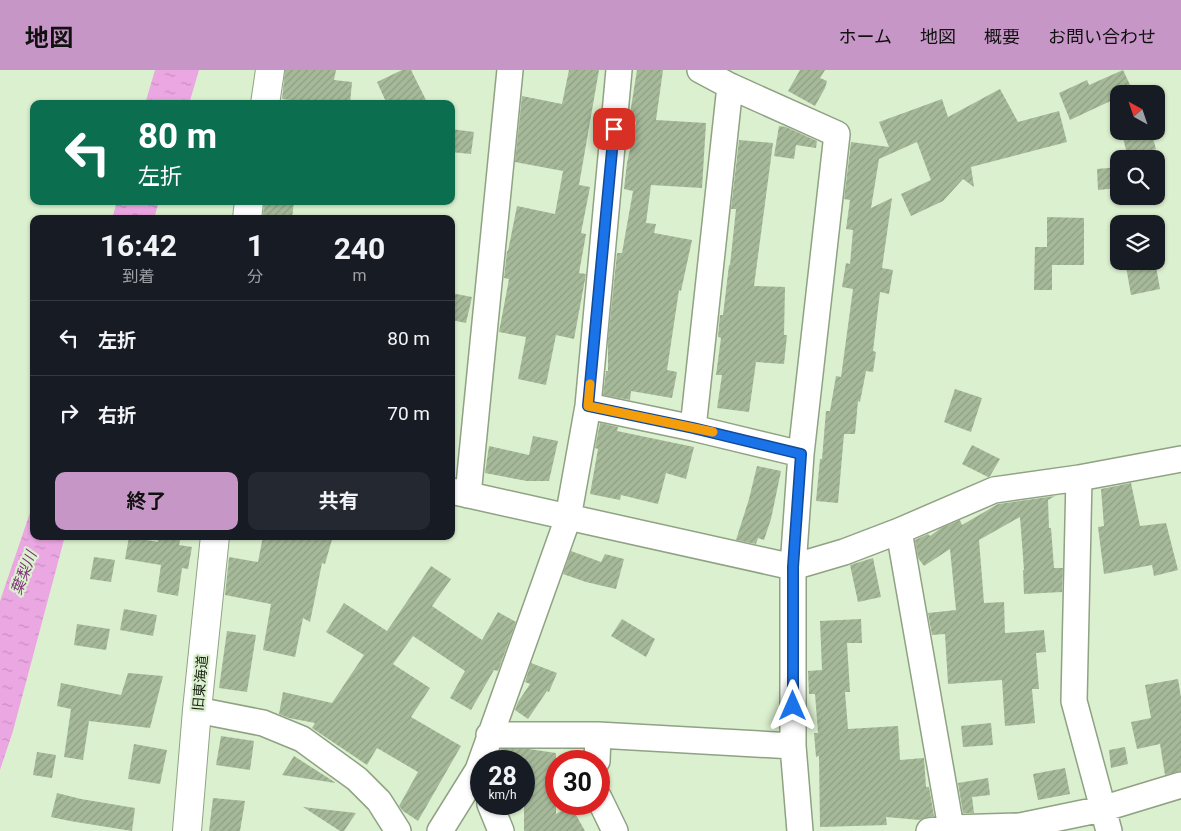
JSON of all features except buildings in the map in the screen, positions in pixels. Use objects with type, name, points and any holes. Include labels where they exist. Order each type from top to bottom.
[{"type":"main road","points":[[265,100],[270,70]]},
{"type":"main road","name":"旧東海道","points":[[187,831],[215,540]]},
{"type":"street","points":[[510,70],[460,493],[793,567],[844,552],[900,531],[994,490],[1079,478],[1181,459]]},
{"type":"street","points":[[486,750],[489,735],[568,518],[588,406],[619,70]]},
{"type":"street","points":[[700,70],[730,86],[837,134],[801,454],[793,567],[793,746],[800,831]]},
{"type":"street","points":[[693,428],[730,86]]},
{"type":"street","points":[[588,406],[693,428],[801,454]]},
{"type":"street","points":[[1079,478],[1074,701],[1105,820]]},
{"type":"street","points":[[900,531],[940,829],[1105,820],[1181,786]]},
{"type":"street","points":[[197,710],[263,723],[302,739],[356,779],[380,801],[398,831]]},
{"type":"street","points":[[489,735],[598,735],[793,746]]},
{"type":"street","points":[[597,750],[598,735]]},
{"type":"street","points":[[440,831],[470,788]]},
{"type":"street","points":[[494,815],[501,831]]},
{"type":"street","points":[[607,815],[615,831]]},
{"type":"water","points":[[155,70],[199,70],[190,100],[146,100]]},
{"type":"water","points":[[116,205],[158,205],[155,215],[113,215]]},
{"type":"water","name":"葉梨川","points":[[30,513],[30,540],[64,540],[13,731],[0,770],[0,601]]},
{"type":"slow traffic","points":[[590,384],[588,406],[713,432]]},
{"type":"route","points":[[614,129],[588,406],[693,428],[801,454],[793,567],[793,706]]}]
